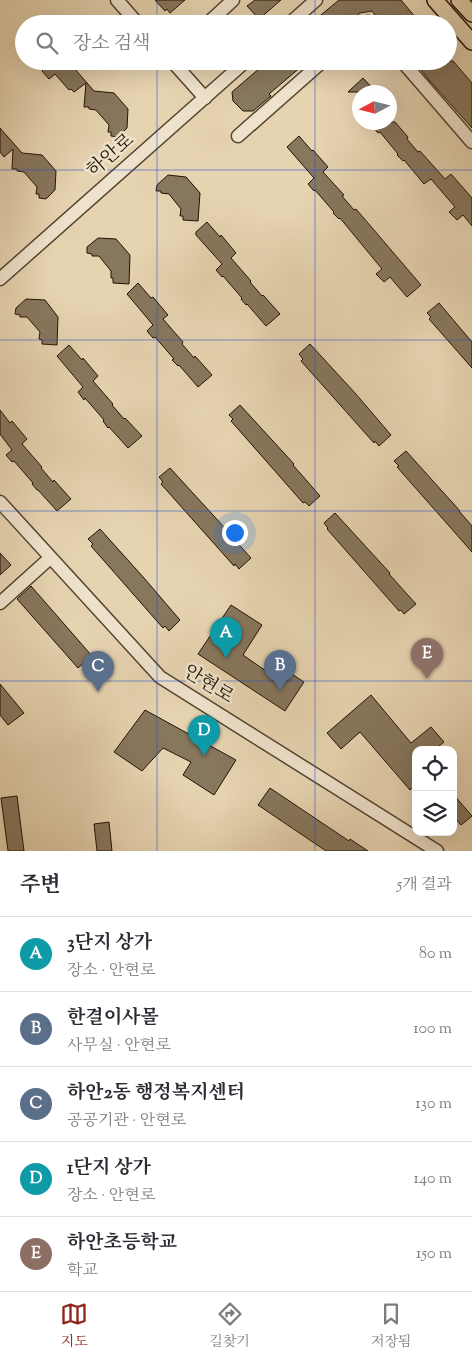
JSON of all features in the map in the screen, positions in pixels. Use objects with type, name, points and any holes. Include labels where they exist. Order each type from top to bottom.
[{"type":"main road","points":[[435,0],[448,15]]},
{"type":"main road","points":[[460,0],[472,14]]},
{"type":"main road","points":[[457,25],[472,42]]},
{"type":"street","points":[[118,0],[130,15]]},
{"type":"street","points":[[217,15],[234,0]]},
{"type":"street","points":[[299,15],[316,0]]},
{"type":"street","points":[[180,70],[205,98]]},
{"type":"street","name":"하안로","points":[[0,278],[236,70]]},
{"type":"street","points":[[238,136],[313,70]]},
{"type":"street","points":[[410,70],[472,142]]},
{"type":"street","name":"안현로","points":[[0,502],[160,677],[437,851]]},
{"type":"street","points":[[0,602],[50,558]]},
{"type":"building","points":[[155,0],[185,0],[170,13],[167,9],[165,11]]},
{"type":"building","points":[[255,0],[281,0],[264,15],[255,15],[247,6]]},
{"type":"building","points":[[339,0],[401,0],[414,15],[375,15],[372,11],[357,15],[321,15]]},
{"type":"building","points":[[457,66],[472,83],[472,128],[421,70],[457,70]]},
{"type":"building","points":[[76,70],[94,91],[114,93],[128,109],[127,128],[118,137],[111,136],[111,132],[108,132],[109,125],[96,110],[84,107],[86,83],[74,92],[71,89],[69,90],[55,74],[49,79],[42,71]]},
{"type":"building","points":[[258,70],[297,70],[269,94],[271,96],[253,111],[243,111],[233,101],[232,92]]},
{"type":"building","points":[[363,78],[370,85],[356,85]]},
{"type":"building","points":[[397,124],[418,152],[420,151],[445,179],[451,174],[472,198],[472,226],[463,215],[457,220],[449,212],[455,207],[431,179],[424,184],[404,160],[397,155],[380,132],[378,133],[376,130],[397,130]]},
{"type":"building","points":[[0,128],[22,153],[42,155],[56,171],[55,190],[46,199],[39,198],[39,194],[36,194],[37,187],[24,172],[12,169],[13,149],[4,157],[0,152]]},
{"type":"building","points":[[299,136],[328,167],[323,172],[344,195],[342,196],[354,210],[356,209],[421,285],[407,297],[390,277],[384,282],[376,274],[382,269],[340,218],[333,213],[308,184],[314,178],[287,147]]},
{"type":"building","points":[[168,175],[186,177],[200,193],[198,221],[183,220],[183,216],[180,216],[181,209],[169,194],[156,191],[157,185]]},
{"type":"building","points":[[207,222],[236,253],[231,258],[250,282],[280,314],[266,326],[216,270],[222,264],[196,235],[196,232]]},
{"type":"building","points":[[98,238],[116,239],[130,255],[129,284],[113,283],[111,271],[99,256],[92,256],[92,254],[87,253],[87,247]]},
{"type":"building","points":[[138,283],[168,315],[163,319],[183,342],[182,344],[212,375],[198,387],[179,365],[172,360],[174,359],[155,337],[153,338],[147,331],[153,325],[127,294]]},
{"type":"building","points":[[26,299],[45,300],[58,317],[57,345],[42,344],[42,340],[39,339],[40,332],[27,317],[20,317],[20,315],[15,314],[16,308]]},
{"type":"building","points":[[439,303],[472,342],[472,368],[429,319],[431,317],[427,313]]},
{"type":"building","points":[[310,344],[391,435],[379,446],[375,441],[374,443],[301,361],[303,359],[299,354]]},
{"type":"building","points":[[69,345],[98,376],[93,381],[112,405],[142,436],[128,448],[108,428],[104,420],[85,398],[84,400],[78,392],[83,387],[57,356]]},
{"type":"building","points":[[240,405],[294,464],[320,496],[309,506],[305,502],[303,503],[231,421],[233,419],[229,415]]},
{"type":"building","points":[[0,410],[10,423],[12,421],[27,439],[22,444],[41,468],[71,499],[57,511],[14,461],[12,462],[6,455],[12,450],[0,434]]},
{"type":"building","points":[[406,451],[472,526],[472,552],[397,467],[399,466],[394,461]]},
{"type":"building","points":[[170,468],[251,558],[239,569],[235,564],[234,566],[161,484],[163,482],[159,477]]},
{"type":"building","points":[[335,513],[416,604],[404,614],[401,610],[399,611],[327,529],[324,523]]},
{"type":"building","points":[[100,529],[180,620],[169,631],[165,626],[163,628],[91,546],[93,544],[88,539]]},
{"type":"building","points":[[0,553],[11,565],[0,575]]},
{"type":"building","points":[[31,586],[92,656],[78,668],[17,599]]},
{"type":"building","points":[[231,605],[262,625],[243,655],[266,671],[272,661],[304,682],[285,711],[198,654]]},
{"type":"building","points":[[0,684],[24,713],[8,725],[0,715]]},
{"type":"building","points":[[371,695],[411,743],[431,727],[444,742],[439,746],[412,746],[412,788],[410,790],[360,732],[341,749],[327,733]]},
{"type":"building","points":[[145,710],[236,760],[214,795],[183,775],[191,762],[163,748],[142,771],[114,752]]},
{"type":"building","points":[[270,788],[349,841],[350,839],[368,851],[326,851],[258,805]]},
{"type":"building","points":[[17,796],[24,851],[8,851],[1,798]]},
{"type":"building","points":[[457,799],[472,816],[461,825],[457,820]]},
{"type":"building","points":[[109,822],[112,851],[97,851],[94,824]]},
{"type":"place","name":"3단지 상가","points":[[226,658]]},
{"type":"place","name":"하안초등학교","points":[[427,679]]},
{"type":"place","name":"한결이사몰","points":[[280,691]]},
{"type":"place","name":"하안2동 행정복지센터","points":[[98,692]]},
{"type":"place","name":"1단지 상가","points":[[204,756]]}]
